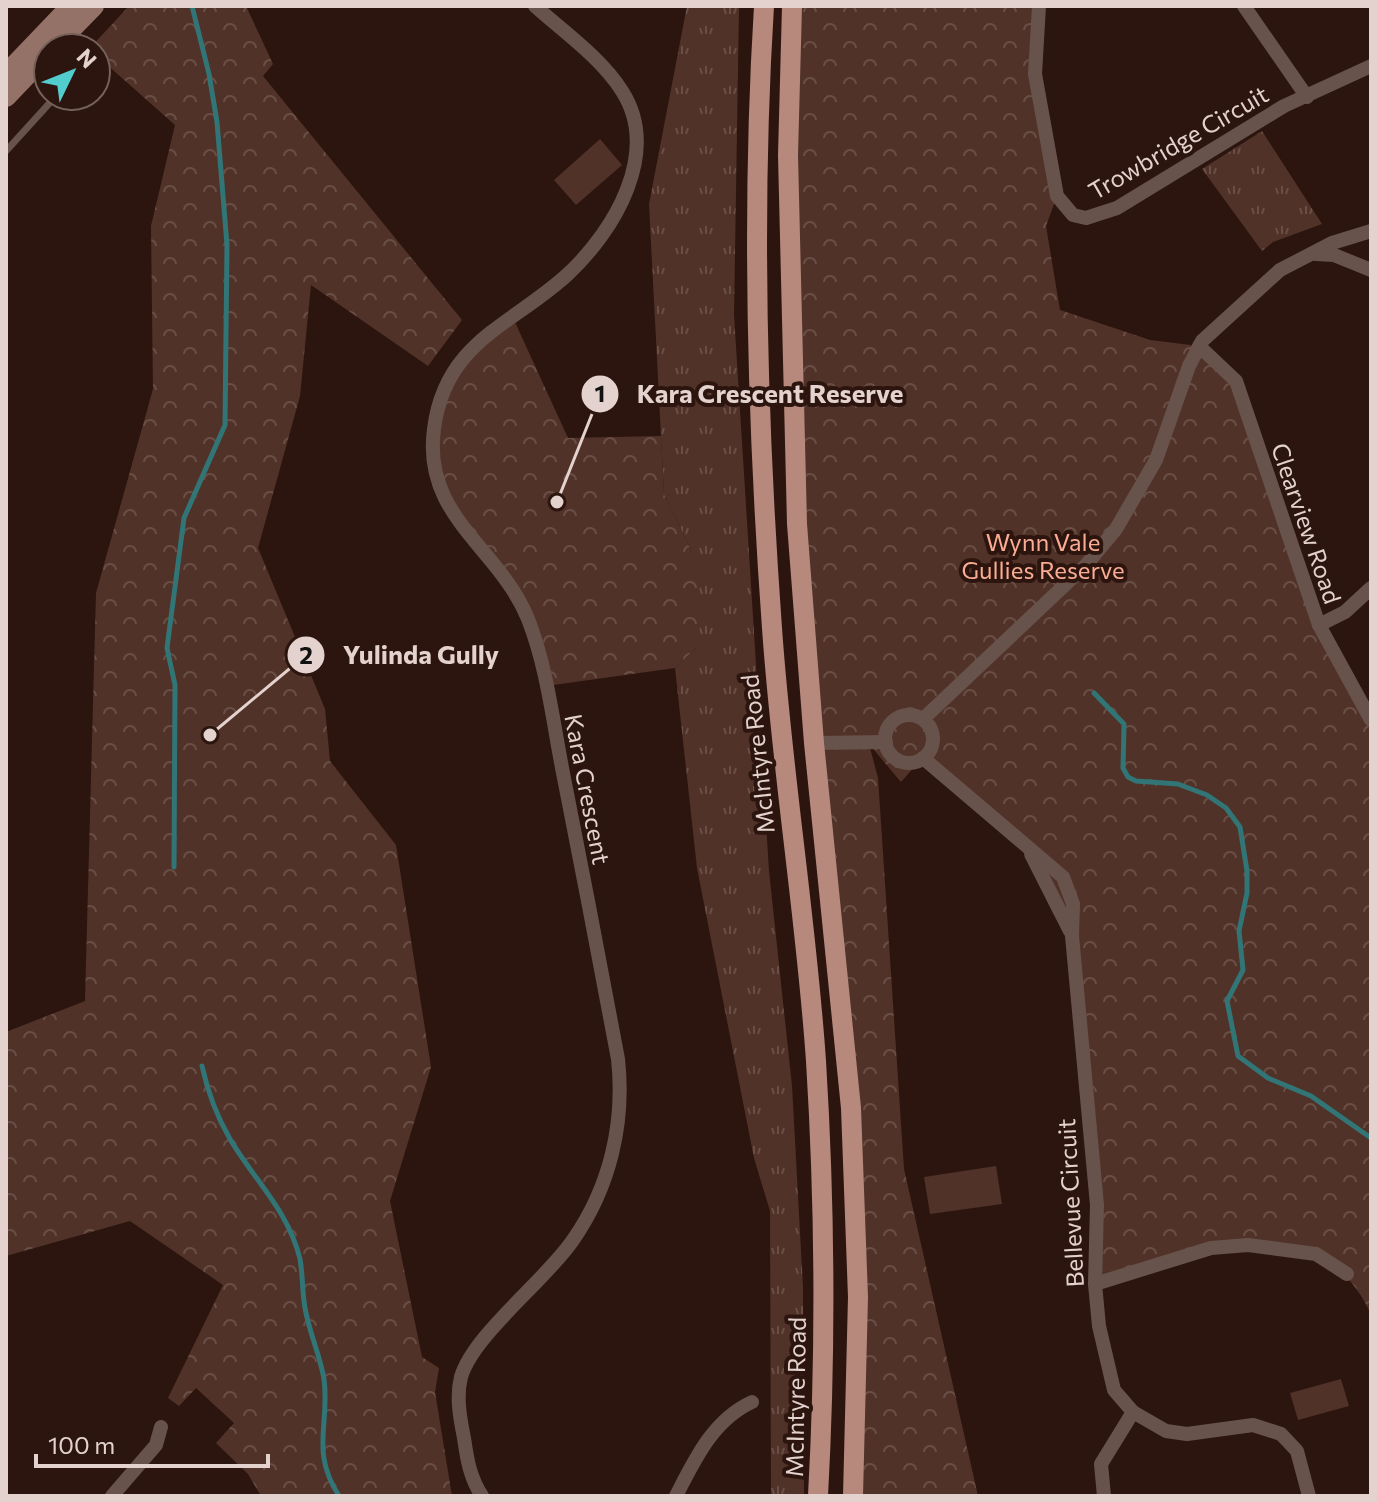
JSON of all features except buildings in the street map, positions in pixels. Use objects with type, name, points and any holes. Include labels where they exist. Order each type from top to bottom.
[{"type":"main road","points":[[6,97],[11,72],[71,6]]},
{"type":"main road","points":[[69,32],[94,6]]},
{"type":"main road","name":"McIntyre Road","points":[[764,6],[755,270],[756,358],[778,710],[807,967],[819,1130],[825,1379],[818,1496]]},
{"type":"main road","points":[[792,6],[788,155],[797,524],[814,743],[851,1108],[858,1325],[853,1496]]},
{"type":"main road","points":[[11,72],[32,61]]},
{"type":"main road","points":[[778,710],[814,743]]},
{"type":"main road","points":[[786,783],[814,743]]},
{"type":"street","name":"Kara Crescent","points":[[482,1496],[470,1471],[459,1413],[460,1380],[468,1361],[557,1262],[583,1226],[612,1154],[621,1084],[571,814],[531,628],[515,594],[459,526],[444,498],[434,464],[434,429],[442,395],[464,355],[495,325],[568,274],[590,250],[634,171],[638,141],[630,105],[616,81],[535,6]]},
{"type":"street","name":"Trowbridge Circuit","points":[[1039,6],[1035,74],[1057,196],[1073,215],[1086,218],[1117,208],[1284,106],[1371,66]]},
{"type":"street","points":[[1244,6],[1307,97]]},
{"type":"street","points":[[923,719],[1086,565],[1116,529],[1156,460],[1199,346],[1280,270],[1332,243],[1371,231]]},
{"type":"street","points":[[1316,254],[1334,255],[1371,270]]},
{"type":"street","name":"Clearview Road","points":[[1199,346],[1236,381],[1319,625],[1371,720]]},
{"type":"street","points":[[1319,625],[1345,612],[1371,588]]},
{"type":"street","points":[[904,715],[923,719],[933,734],[932,747],[923,758],[908,763],[897,760],[886,742],[885,734],[894,719],[904,715]]},
{"type":"street","points":[[814,743],[886,742]]},
{"type":"street","name":"Bellevue Circuit","points":[[923,758],[1063,877],[1073,904],[1072,936],[1097,1205],[1095,1284],[1099,1326],[1114,1390],[1133,1412]]},
{"type":"street","points":[[1095,1284],[1211,1248],[1248,1245],[1316,1254],[1347,1274]]},
{"type":"street","points":[[676,1496],[720,1424],[736,1410],[752,1402]]},
{"type":"street","points":[[1104,1496],[1101,1464],[1133,1412],[1147,1423],[1187,1434],[1244,1426],[1267,1428],[1281,1434],[1297,1451],[1309,1496]]},
{"type":"street","points":[[112,1496],[156,1445],[161,1427]]},
{"type":"lane","points":[[6,151],[41,112]]},
{"type":"green space","points":[[129,6],[246,6],[273,64],[263,76],[462,320],[428,366],[311,285],[300,396],[258,548],[325,709],[330,761],[396,845],[431,1067],[390,1201],[422,1357],[439,1368],[435,1392],[452,1496],[261,1496],[248,1474],[216,1443],[234,1423],[196,1388],[179,1406],[168,1398],[223,1285],[130,1221],[6,1256],[6,1032],[85,1001],[96,593],[153,389],[151,226],[175,125],[112,69],[112,32],[105,32]]},
{"type":"green space","points":[[687,6],[739,6],[734,315],[769,871],[792,1086],[803,1287],[804,1496],[771,1496],[770,1211],[754,1158],[697,868],[675,668],[696,648],[692,552],[664,494],[649,204]]},
{"type":"green space","name":"Wynn Vale Gullies Reserve","points":[[792,6],[1039,6],[1034,65],[1057,196],[1046,226],[1060,310],[1150,340],[1199,346],[1223,366],[1319,625],[1371,720],[1371,1315],[1349,1280],[1320,1258],[1286,1249],[1248,1248],[1209,1253],[1095,1284],[1097,1205],[1072,935],[1029,850],[922,758],[901,782],[869,744],[878,778],[904,1169],[978,1496],[853,1496],[858,1297],[804,623]]},
{"type":"green space","points":[[1262,131],[1322,224],[1273,242],[1262,251],[1202,169]]},
{"type":"green space","points":[[600,139],[622,165],[576,205],[554,180]]},
{"type":"green space","points":[[514,320],[568,438],[661,436],[664,494],[692,552],[703,608],[696,648],[675,668],[546,686],[531,628],[459,525],[433,446],[458,364]]},
{"type":"green space","points":[[996,1166],[1002,1204],[930,1214],[924,1177]]},
{"type":"green space","points":[[1341,1379],[1349,1406],[1298,1420],[1290,1393]]},
{"type":"waterway","points":[[174,867],[175,685],[167,648],[184,518],[225,425],[227,245],[217,122],[192,6]]},
{"type":"waterway","points":[[1094,693],[1124,724],[1123,768],[1128,777],[1136,781],[1178,784],[1207,795],[1226,808],[1240,827],[1247,871],[1247,893],[1239,931],[1243,970],[1227,1001],[1238,1056],[1268,1078],[1311,1096],[1371,1138]]},
{"type":"waterway","points":[[202,1066],[213,1104],[225,1130],[279,1210],[295,1241],[307,1317],[324,1379],[325,1465],[339,1496]]},
{"type":"place","name":"Kara Crescent Reserve","points":[[557,502]]},
{"type":"place","name":"Yulinda Gully","points":[[210,735]]}]
